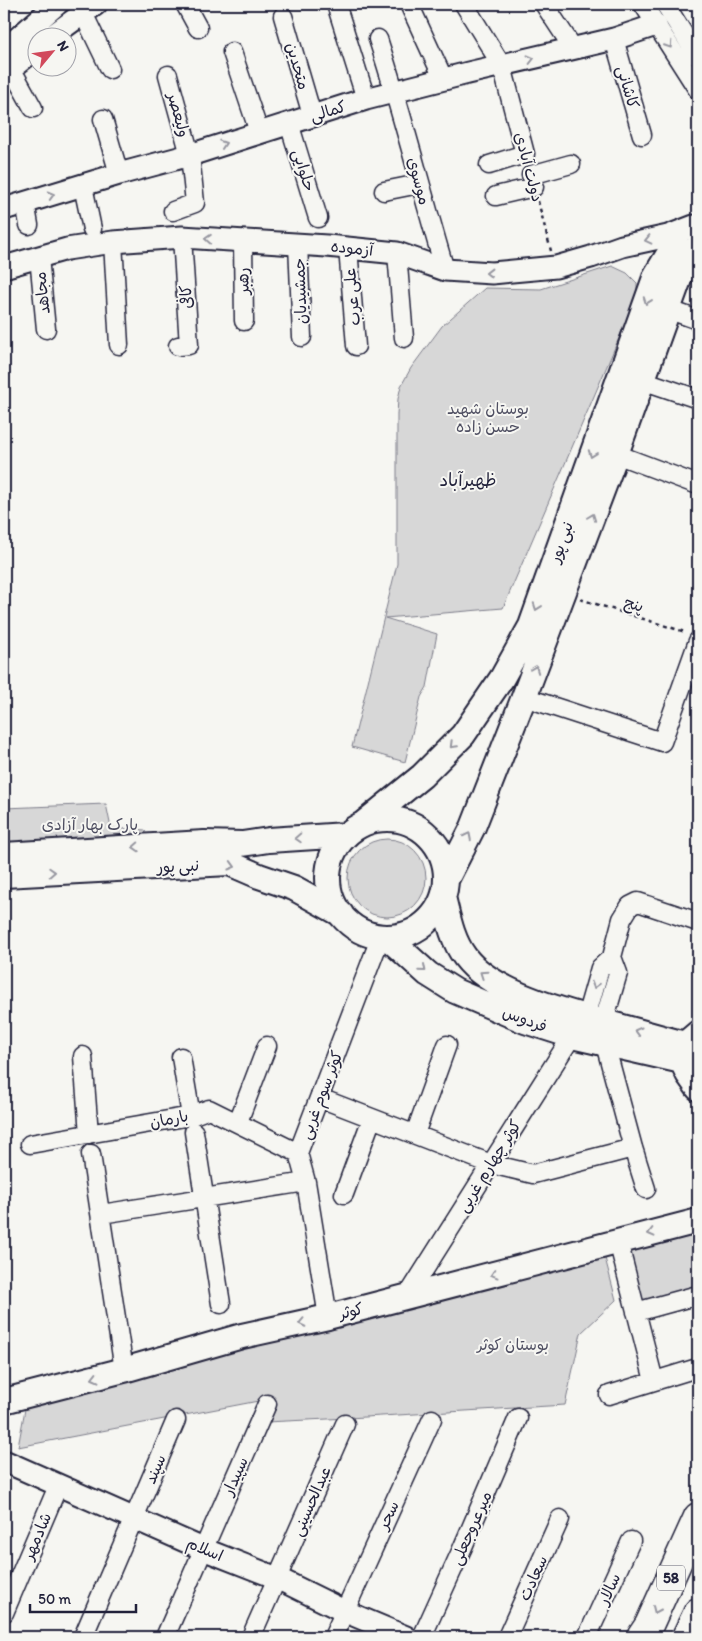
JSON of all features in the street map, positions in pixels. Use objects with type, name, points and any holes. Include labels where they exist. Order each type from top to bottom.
[{"type":"highway","name":"58","points":[[641,1637],[649,1625],[698,1518]]},
{"type":"highway","points":[[686,1637],[698,1612]]},
{"type":"highway","points":[[692,1637],[698,1630]]},
{"type":"main road","name":"نبی پور","points":[[444,888],[473,828],[524,697],[616,454],[682,270],[692,235]]},
{"type":"main road","name":"نبی پور","points":[[4,855],[204,843],[242,844],[355,829],[422,776],[463,735],[502,678],[531,626],[656,275],[692,235]]},
{"type":"main road","points":[[380,819],[397,820],[413,825],[427,835],[438,848],[444,863],[444,888],[434,913],[421,926],[405,934],[384,937],[366,933],[352,925],[341,914],[332,899],[328,882],[330,865],[336,848],[355,829],[380,819]]},
{"type":"main road","name":"نبی پور","points":[[4,875],[229,863],[294,888],[341,914]]},
{"type":"main road","name":"فردوس","points":[[444,888],[455,939],[464,957],[478,971],[502,986],[598,1027],[688,1046]]},
{"type":"main road","name":"فردوس","points":[[384,937],[428,974],[455,991],[525,1021],[572,1036],[598,1027]]},
{"type":"main road","points":[[688,1046],[688,1074],[698,1088]]},
{"type":"main road","name":"کوثر","points":[[4,1401],[124,1370],[242,1336],[328,1317],[698,1221]]},
{"type":"street","points":[[6,64],[57,4]]},
{"type":"street","points":[[185,4],[198,28]]},
{"type":"street","points":[[336,4],[366,99]]},
{"type":"street","points":[[409,4],[444,80]]},
{"type":"street","name":"دولت آبادی","points":[[464,4],[502,66],[525,154],[489,165]]},
{"type":"street","points":[[544,4],[573,48]]},
{"type":"street","points":[[643,4],[698,90]]},
{"type":"street","points":[[665,4],[698,57]]},
{"type":"street","points":[[63,28],[90,9],[110,69]]},
{"type":"street","name":"متحدین","points":[[283,16],[312,115]]},
{"type":"street","name":"کمالی","points":[[4,208],[190,155],[366,99],[573,48],[614,40],[656,26]]},
{"type":"street","name":"موسوی","points":[[378,39],[395,92],[419,184],[445,270]]},
{"type":"street","name":"کاشانی","points":[[614,40],[642,135]]},
{"type":"street","points":[[6,64],[28,52]]},
{"type":"street","points":[[232,52],[259,132]]},
{"type":"street","points":[[6,64],[33,108]]},
{"type":"street","name":"ولیعصر","points":[[168,74],[190,155],[195,203],[173,211]]},
{"type":"street","points":[[103,119],[120,174]]},
{"type":"street","name":"حلوایی","points":[[290,123],[318,218]]},
{"type":"street","points":[[496,196],[571,164]]},
{"type":"street","points":[[384,191],[419,184]]},
{"type":"street","points":[[83,186],[92,229]]},
{"type":"street","points":[[25,202],[29,225]]},
{"type":"street","name":"آزموده","points":[[4,267],[66,249],[113,242],[182,237],[298,244],[397,253],[445,270],[492,273],[556,267],[622,246],[668,236],[692,235]]},
{"type":"street","name":"کافی","points":[[178,346],[189,346],[182,237]]},
{"type":"street","name":"رهبر","points":[[243,241],[244,321]]},
{"type":"street","points":[[113,242],[119,346]]},
{"type":"street","name":"جمشیدیان","points":[[298,244],[302,337]]},
{"type":"street","name":"علی عرب","points":[[348,248],[356,346]]},
{"type":"street","points":[[397,253],[404,338]]},
{"type":"street","name":"مجاهد","points":[[39,257],[46,329]]},
{"type":"street","points":[[668,309],[698,320]]},
{"type":"street","points":[[642,380],[698,399]]},
{"type":"street","points":[[616,454],[698,485]]},
{"type":"street","points":[[524,697],[662,742],[694,637]]},
{"type":"street","points":[[646,1190],[598,1027],[618,973],[612,957],[622,919],[630,906],[638,902],[698,922]]},
{"type":"street","name":"کوثر سوم غربی","points":[[328,1317],[306,1182],[298,1153],[384,937]]},
{"type":"street","name":"کوثر چهارم غربی","points":[[407,1297],[572,1036]]},
{"type":"street","points":[[415,1134],[448,1045]]},
{"type":"street","points":[[238,1122],[267,1046]]},
{"type":"street","points":[[82,1056],[89,1134]]},
{"type":"street","points":[[181,1057],[222,1304]]},
{"type":"street","points":[[320,1098],[491,1164],[532,1174],[633,1148]]},
{"type":"street","name":"بارمان","points":[[30,1144],[89,1134],[192,1124],[209,1109],[298,1153]]},
{"type":"street","points":[[344,1194],[372,1118]]},
{"type":"street","points":[[91,1154],[124,1370]]},
{"type":"street","points":[[101,1214],[306,1182]]},
{"type":"street","points":[[618,1241],[654,1381]]},
{"type":"street","points":[[636,1312],[698,1295]]},
{"type":"street","points":[[609,1395],[697,1368]]},
{"type":"street","name":"سپیدار","points":[[166,1637],[267,1404]]},
{"type":"street","name":"میرعروجعلی","points":[[422,1637],[518,1418]]},
{"type":"street","name":"سحر","points":[[333,1637],[432,1419]]},
{"type":"street","name":"سپند","points":[[83,1637],[176,1420]]},
{"type":"street","name":"عبدالحسینی","points":[[251,1637],[345,1424]]},
{"type":"street","name":"اسلام","points":[[4,1461],[203,1549],[277,1578],[344,1611],[406,1637]]},
{"type":"street","name":"شادمهر","points":[[4,1613],[58,1486]]},
{"type":"street","name":"سعادت","points":[[507,1637],[560,1519]]},
{"type":"street","name":"سالار","points":[[587,1637],[631,1541]]},
{"type":"path","name":"دولت آبادی","points":[[532,181],[556,267]]},
{"type":"path","name":"پنج","points":[[563,594],[694,637]]},
{"type":"green space","name":"بوستان شهید حسن زاده","points":[[612,266],[627,273],[637,283],[637,296],[503,608],[385,618],[437,634],[427,687],[421,697],[405,762],[352,747],[397,564],[397,414],[401,386],[411,368],[442,326],[485,288],[541,289]]},
{"type":"green space","name":"پارک بهار آزادی","points":[[106,804],[111,828],[145,830],[148,843],[4,843],[4,808]]},
{"type":"green space","points":[[379,839],[395,839],[409,845],[420,856],[426,870],[426,886],[420,900],[409,911],[395,917],[379,917],[365,911],[354,900],[348,886],[348,870],[354,856],[365,845]]},
{"type":"green space","points":[[698,1225],[698,1290],[642,1305],[627,1246]]},
{"type":"green space","name":"بوستان کوثر","points":[[604,1254],[616,1300],[581,1333],[565,1405],[266,1422],[274,1398],[18,1447],[26,1404]]},
{"type":"district","name":"ظهیرآباد","points":[[468,480]]}]
